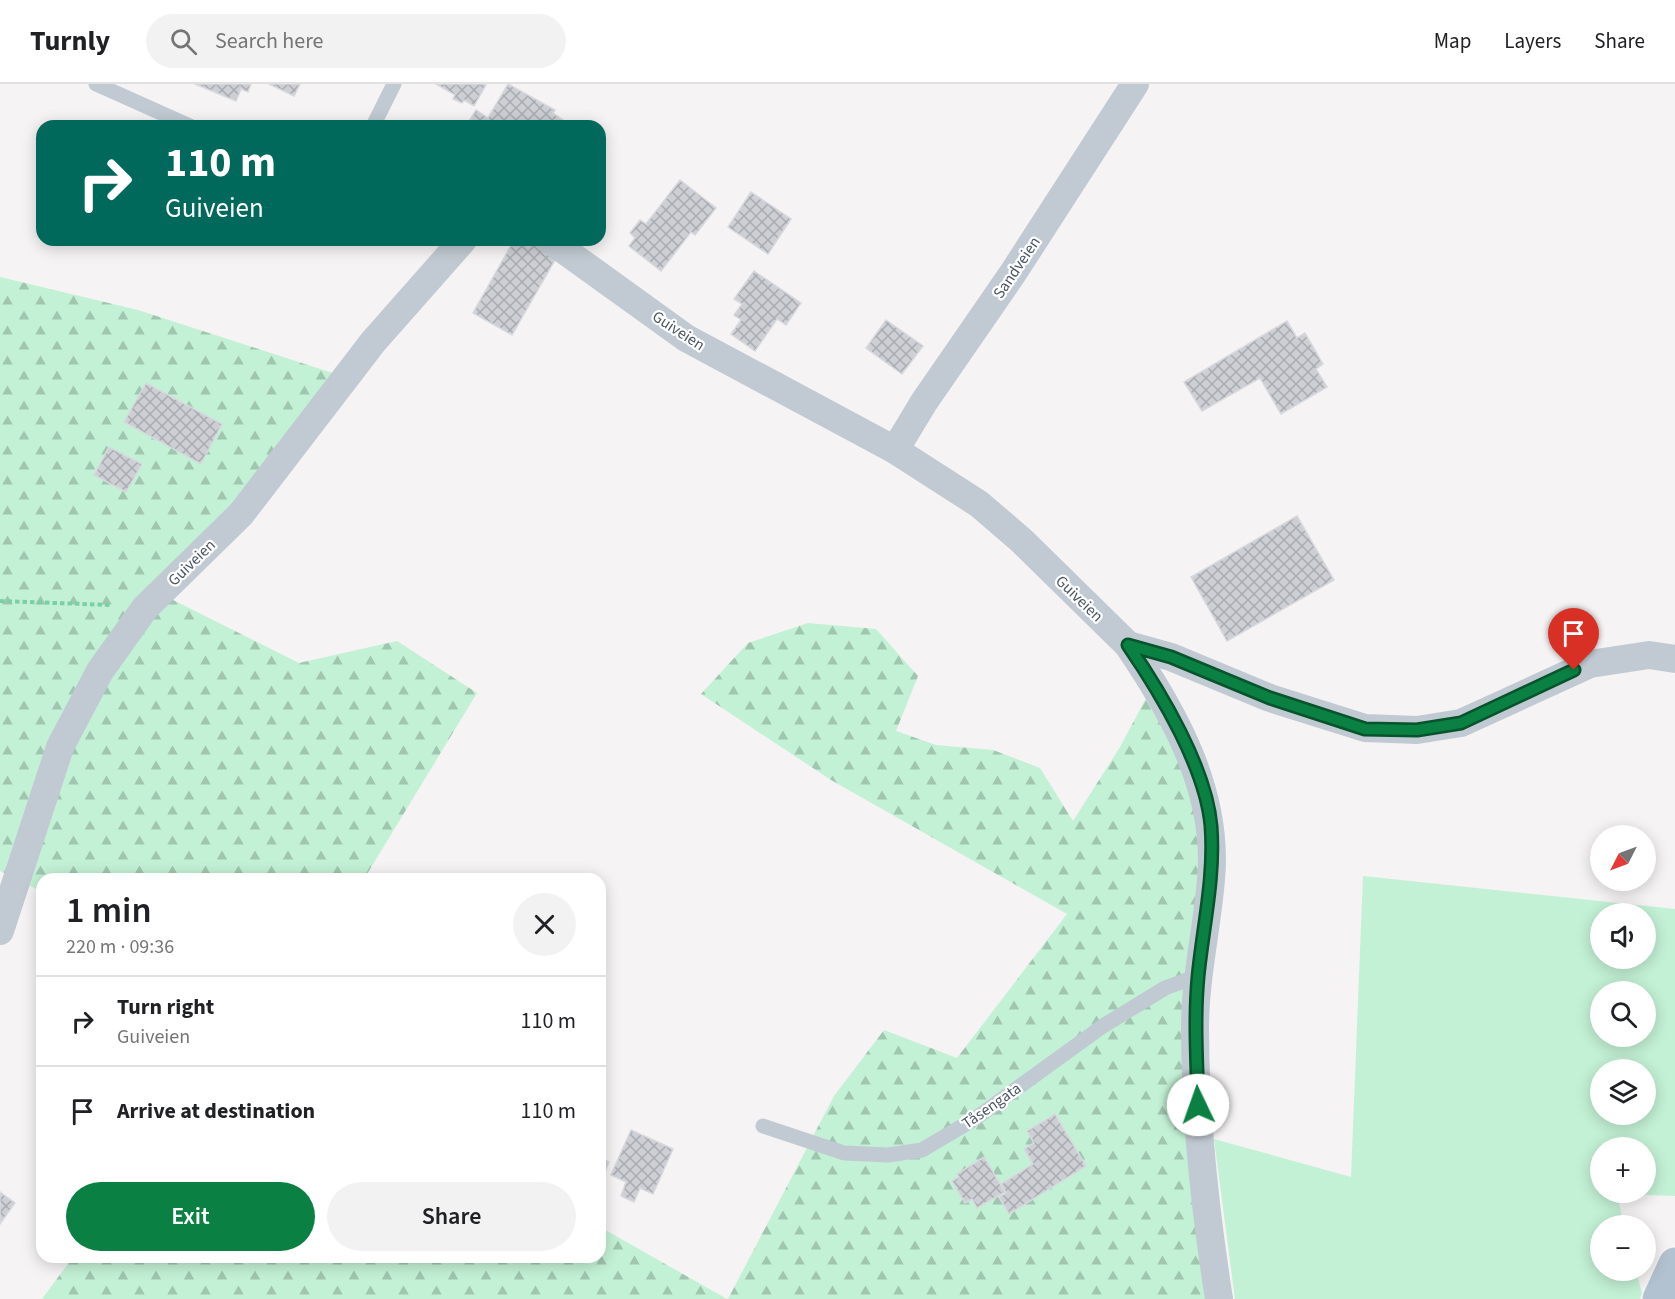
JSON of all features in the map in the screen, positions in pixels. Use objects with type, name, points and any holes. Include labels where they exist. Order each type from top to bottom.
[{"type":"main road","points":[[1659,1299],[1675,1264]]},
{"type":"street","name":"Sandveien","points":[[895,450],[924,402],[1013,273],[1135,84]]},
{"type":"street","name":"Guiveien","points":[[0,931],[60,747],[100,671],[145,608],[241,514],[373,342],[458,246]]},
{"type":"street","name":"Guiveien","points":[[558,246],[686,338],[895,450],[979,504],[1022,542],[1128,645],[1171,657],[1270,698],[1365,729],[1417,730],[1461,723],[1590,664],[1649,655],[1675,659]]},
{"type":"street","points":[[1128,645],[1170,711],[1202,789],[1211,824],[1211,878],[1198,976],[1195,1028],[1201,1152],[1219,1299]]},
{"type":"lane","points":[[96,84],[177,120]]},
{"type":"lane","points":[[376,120],[394,84]]},
{"type":"lane","name":"Tåsengata","points":[[764,1126],[844,1152],[888,1155],[922,1150],[976,1118],[1103,1026],[1165,988],[1198,976]]},
{"type":"path","points":[[0,601],[50,601],[145,608]]},
{"type":"green space","points":[[0,277],[138,310],[342,376],[169,598],[299,663],[397,641],[477,693],[368,873],[36,873],[36,889],[0,871]]},
{"type":"green space","points":[[808,623],[876,629],[918,676],[896,731],[936,745],[993,750],[1040,768],[1073,821],[1120,747],[1153,685],[1209,833],[1199,1054],[1225,1299],[728,1299],[834,1096],[884,1030],[957,1058],[1067,914],[831,780],[701,694],[748,643]]},
{"type":"green space","points":[[1363,876],[1618,903],[1590,903],[1590,969],[1656,969],[1656,907],[1675,909],[1675,1196],[1656,1195],[1656,1137],[1590,1137],[1590,1203],[1619,1203],[1622,1215],[1590,1215],[1590,1281],[1639,1281],[1642,1293],[1640,1299],[1235,1299],[1214,1139],[1351,1177]]},
{"type":"green space","points":[[606,1230],[727,1299],[42,1299],[69,1263],[606,1263]]},
{"type":"building","points":[[195,84],[251,84],[248,92],[241,89],[236,101]]},
{"type":"building","points":[[269,84],[300,84],[294,96]]},
{"type":"building","points":[[436,84],[486,85],[474,106],[464,100],[462,103],[453,99],[455,95]]},
{"type":"building","points":[[508,84],[555,110],[553,113],[563,120],[470,120],[476,110],[488,118]]},
{"type":"building","points":[[680,180],[716,208],[695,235],[691,232],[661,271],[629,246],[635,238],[630,233],[640,220],[646,224]]},
{"type":"building","points":[[751,192],[791,219],[768,254],[728,227]]},
{"type":"building","points":[[511,246],[547,246],[559,253],[512,335],[473,313]]},
{"type":"building","points":[[754,271],[801,303],[786,325],[777,319],[755,351],[731,334],[741,320],[734,315],[742,304],[734,299]]},
{"type":"building","points":[[886,320],[923,346],[902,374],[866,348]]},
{"type":"building","points":[[1287,321],[1297,338],[1305,333],[1323,364],[1316,369],[1327,387],[1281,414],[1260,378],[1202,411],[1184,382]]},
{"type":"building","points":[[146,383],[222,424],[201,464],[124,422]]},
{"type":"building","points":[[109,447],[142,464],[126,492],[94,475]]},
{"type":"building","points":[[1297,516],[1334,580],[1227,641],[1191,577]]},
{"type":"building","points":[[1055,1114],[1086,1166],[1009,1214],[999,1197],[1006,1193],[1001,1184],[1033,1164],[1024,1149],[1034,1143],[1027,1131]]},
{"type":"building","points":[[631,1130],[673,1149],[653,1194],[640,1188],[634,1202],[621,1196],[626,1182],[611,1175]]},
{"type":"building","points":[[984,1157],[1005,1192],[977,1208],[972,1199],[965,1203],[952,1181],[959,1177],[957,1174]]},
{"type":"building","points":[[0,1192],[15,1203],[0,1224]]},
{"type":"route","points":[[1198,1105],[1195,1028],[1198,976],[1211,878],[1211,824],[1202,789],[1166,702],[1128,645],[1171,657],[1270,698],[1365,729],[1417,730],[1461,723],[1574,670]]}]
